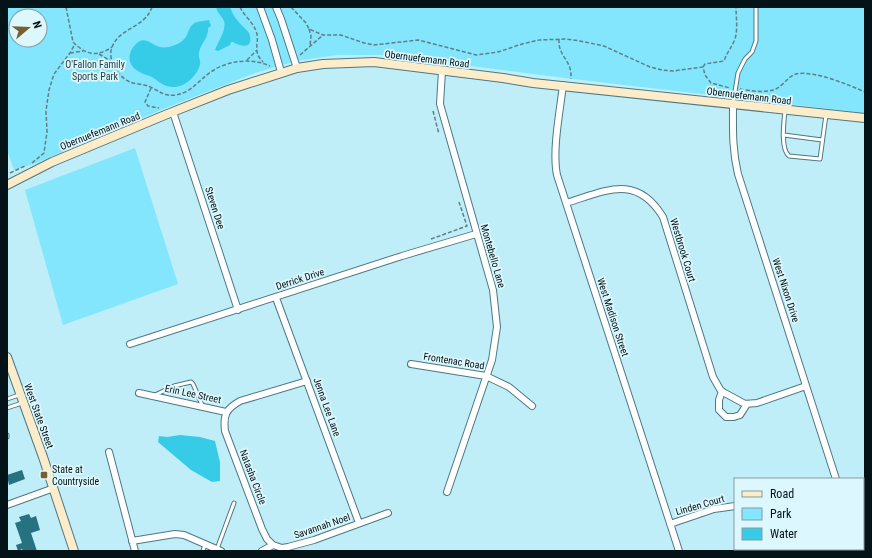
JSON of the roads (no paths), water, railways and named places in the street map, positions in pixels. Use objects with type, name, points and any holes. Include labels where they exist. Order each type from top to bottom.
[{"type":"street","points":[[260,7],[272,40],[281,72]]},
{"type":"street","points":[[276,7],[297,68]]},
{"type":"street","name":"Obernuefemann Road","points":[[7,185],[52,162],[228,90],[281,72],[323,64],[374,62],[563,85],[865,118]]},
{"type":"street","name":"Montebello Lane","points":[[442,71],[440,104],[476,234],[494,290],[497,327],[492,360],[447,492]]},
{"type":"street","name":"West Madison Street","points":[[563,85],[555,165],[679,551]]},
{"type":"street","name":"West Nixon Drive","points":[[733,104],[733,156],[836,478]]},
{"type":"street","name":"Steven Dee","points":[[173,112],[238,310]]},
{"type":"street","name":"Westbrook Court","points":[[566,203],[621,188],[633,190],[644,195],[655,205],[662,217],[713,377],[722,391]]},
{"type":"street","name":"Derrick Drive","points":[[130,344],[476,234]]},
{"type":"street","name":"Jenna Lee Lane","points":[[276,298],[359,523]]},
{"type":"street","name":"West State Street","points":[[7,357],[54,488],[74,551]]},
{"type":"street","name":"Frontenac Road","points":[[411,364],[486,376],[509,387],[532,406]]},
{"type":"street","name":"Erin Lee Street","points":[[139,393],[226,412],[232,405],[240,401],[307,381]]},
{"type":"street","points":[[747,404],[740,415],[734,417],[726,417],[719,410],[719,400],[722,391],[747,404],[757,403],[806,386]]},
{"type":"street","name":"Natasha Circle","points":[[226,412],[224,421],[225,431],[262,529],[267,540],[273,545]]},
{"type":"street","points":[[109,452],[135,551]]},
{"type":"street","points":[[7,505],[54,488]]},
{"type":"street","name":"Linden Court","points":[[670,524],[714,509],[734,505]]},
{"type":"street","name":"Savannah Noel","points":[[273,545],[282,548],[314,540],[388,513]]},
{"type":"street","points":[[132,541],[175,534],[184,535],[219,550]]},
{"type":"street","points":[[262,551],[273,545]]},
{"type":"lane","points":[[733,104],[738,73],[741,65],[752,52],[756,41],[756,7]]},
{"type":"lane","points":[[785,110],[784,135],[786,153],[789,156],[820,159],[827,114]]},
{"type":"lane","points":[[784,135],[822,140]]},
{"type":"lane","points":[[153,396],[174,386],[191,382],[203,407]]},
{"type":"lane","points":[[7,399],[21,394]]},
{"type":"lane","points":[[7,408],[24,403]]},
{"type":"lane","points":[[219,550],[234,503]]},
{"type":"lane","points":[[203,551],[205,544]]},
{"type":"water","points":[[216,7],[230,7],[235,18],[247,30],[250,36],[248,45],[242,46],[231,42],[230,45],[218,51],[215,50],[225,24]]},
{"type":"water","points":[[209,20],[211,26],[208,28],[207,35],[199,53],[200,65],[198,70],[191,79],[183,85],[172,87],[161,84],[152,77],[134,68],[130,62],[131,51],[139,41],[145,40],[162,47],[172,46],[184,39],[194,23]]},
{"type":"water","points":[[180,435],[200,437],[215,441],[220,462],[220,481],[212,482],[191,470],[158,442],[159,436],[167,437]]},
{"type":"place","name":"State at Countryside","points":[[44,475]]},
{"type":"park label","name":"O'Fallon Family Sports Park","points":[[95,70]]}]
